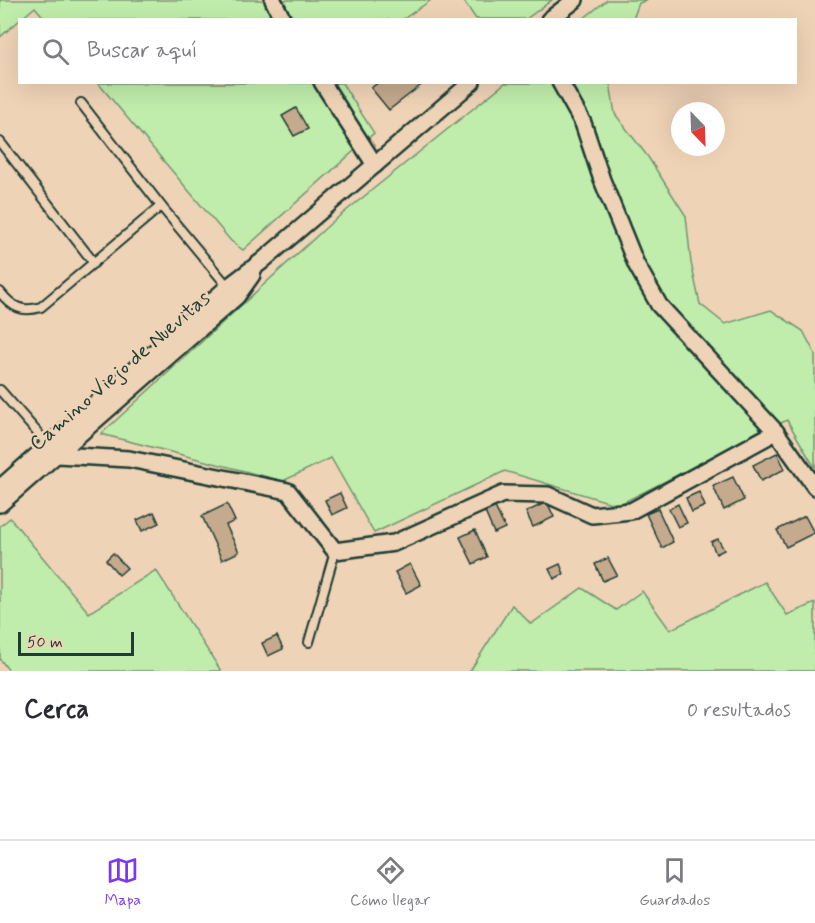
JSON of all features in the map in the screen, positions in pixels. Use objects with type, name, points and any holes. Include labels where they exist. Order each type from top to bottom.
[{"type":"street","points":[[273,0],[282,18]]},
{"type":"street","points":[[552,18],[575,0]]},
{"type":"street","points":[[323,84],[375,165]]},
{"type":"street","name":"Camino Viejo de Nuevitas","points":[[0,504],[53,451],[232,291],[261,262],[470,84]]},
{"type":"street","points":[[561,84],[583,123],[602,180],[636,264],[659,305],[776,432],[815,487]]},
{"type":"street","points":[[53,451],[129,459],[288,491],[336,551],[394,543],[503,494],[548,495],[592,515],[631,511],[776,432]]},
{"type":"street","name":"Camino Viejo de Nuevitas","points":[[0,488],[53,451]]},
{"type":"lane","points":[[81,103],[161,206],[232,291]]},
{"type":"lane","points":[[0,142],[94,263]]},
{"type":"lane","points":[[0,292],[17,308],[28,311],[41,308],[161,206]]},
{"type":"lane","points":[[0,390],[53,451]]},
{"type":"lane","points":[[309,642],[336,551]]},
{"type":"green space","points":[[0,0],[431,0],[405,18],[44,18],[35,7],[22,18],[18,18],[18,22],[0,37]]},
{"type":"green space","points":[[463,0],[552,0],[527,18],[475,18]]},
{"type":"green space","points":[[607,0],[648,0],[639,3],[633,18],[584,18]]},
{"type":"green space","points":[[99,84],[343,84],[374,133],[243,250],[231,241]]},
{"type":"green space","points":[[504,84],[610,84],[615,114],[648,157],[686,216],[691,263],[700,304],[725,324],[771,310],[803,331],[815,354],[815,468],[787,420],[618,505],[505,471],[374,533],[331,458],[283,481],[101,434],[331,223]]},
{"type":"green space","points":[[10,518],[89,613],[156,570],[221,671],[9,671],[0,659],[0,526]]},
{"type":"green space","points":[[765,582],[787,615],[815,603],[815,671],[470,671],[512,605],[531,624],[582,588],[616,610],[642,591],[670,630]]},
{"type":"building","points":[[376,84],[423,84],[389,110],[371,88]]},
{"type":"building","points":[[296,108],[308,129],[294,136],[282,116]]},
{"type":"building","points":[[777,453],[785,469],[761,481],[753,465]]},
{"type":"building","points":[[733,477],[744,500],[724,510],[713,486]]},
{"type":"building","points":[[699,492],[705,506],[692,512],[686,498]]},
{"type":"building","points":[[340,493],[347,508],[332,515],[325,500]]},
{"type":"building","points":[[547,502],[554,517],[533,527],[526,512]]},
{"type":"building","points":[[227,504],[235,521],[226,525],[239,552],[222,560],[202,516]]},
{"type":"building","points":[[678,504],[687,523],[678,527],[669,509]]},
{"type":"building","points":[[495,507],[505,528],[494,533],[485,512]]},
{"type":"building","points":[[658,509],[673,542],[662,548],[646,514]]},
{"type":"building","points":[[154,512],[159,523],[142,531],[137,520]]},
{"type":"building","points":[[805,516],[814,533],[786,547],[777,530]]},
{"type":"building","points":[[475,530],[487,557],[473,564],[460,537]]},
{"type":"building","points":[[718,539],[724,550],[716,554],[711,542]]},
{"type":"building","points":[[113,553],[127,568],[119,575],[106,560]]},
{"type":"building","points":[[608,558],[617,575],[603,581],[595,564]]},
{"type":"building","points":[[410,564],[421,585],[406,593],[395,572]]},
{"type":"building","points":[[560,564],[564,574],[554,579],[549,569]]},
{"type":"building","points":[[277,636],[283,649],[268,656],[262,643]]}]
